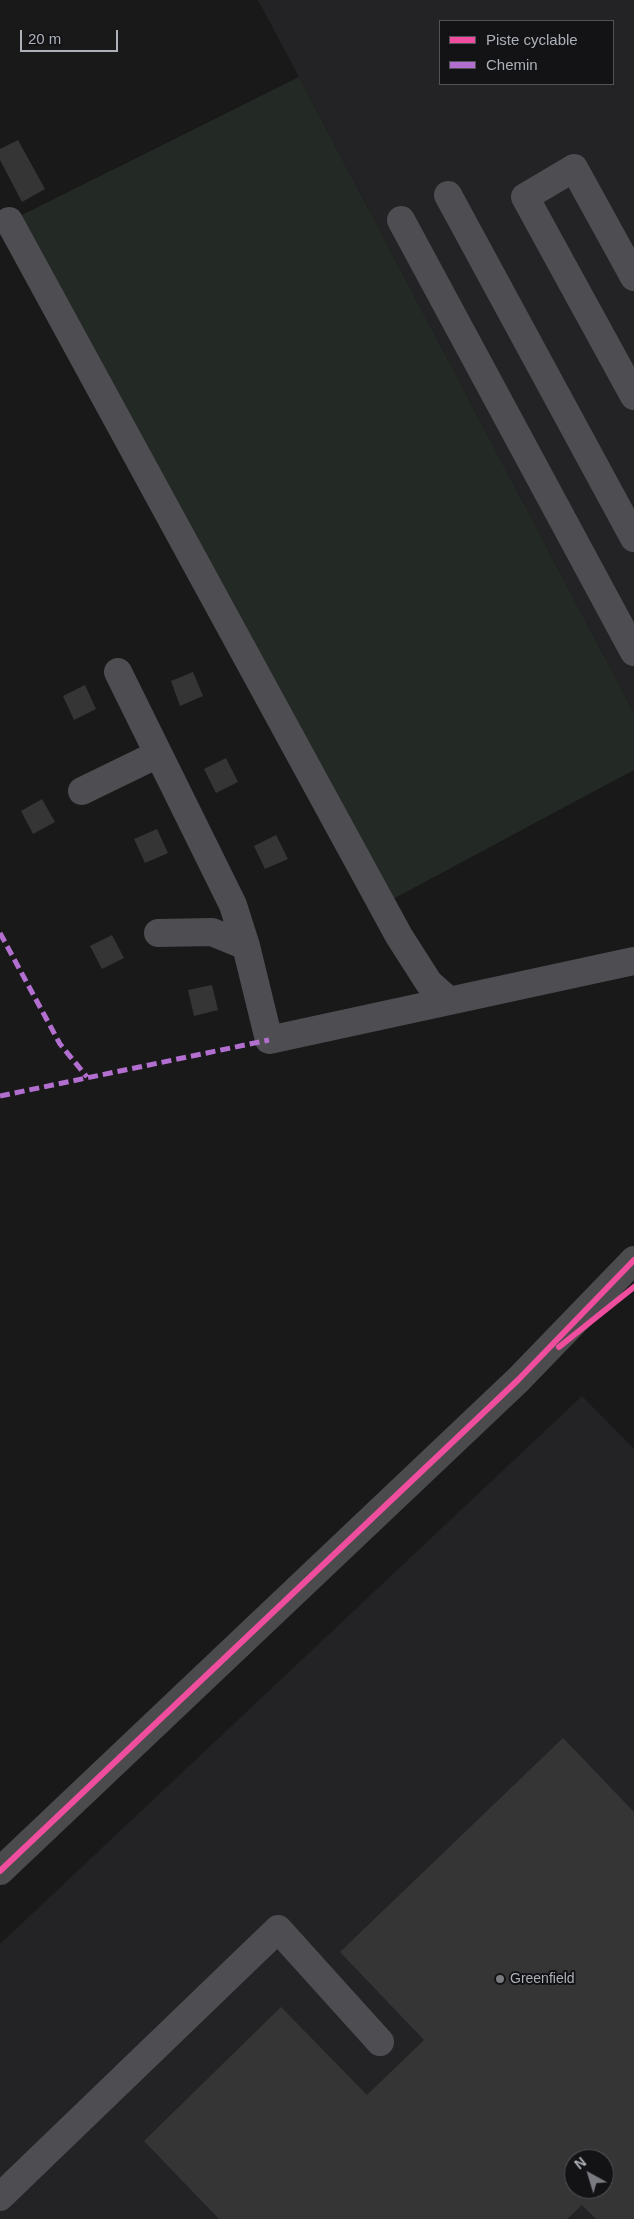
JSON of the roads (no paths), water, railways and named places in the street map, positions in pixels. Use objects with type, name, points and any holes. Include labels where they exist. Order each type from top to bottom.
[{"type":"main road","points":[[0,1871],[518,1380],[634,1260]]},
{"type":"main road","points":[[518,1380],[634,1287]]},
{"type":"lane","points":[[634,277],[574,168],[525,197],[634,396]]},
{"type":"lane","points":[[448,195],[634,538]]},
{"type":"lane","points":[[401,220],[634,652]]},
{"type":"lane","points":[[9,221],[399,936],[429,983],[448,1000]]},
{"type":"lane","points":[[118,672],[233,905],[246,946],[269,1040],[634,961]]},
{"type":"lane","points":[[82,791],[158,754]]},
{"type":"lane","points":[[158,933],[212,932],[246,946]]},
{"type":"lane","points":[[0,2197],[278,1929],[380,2042]]},
{"type":"place","name":"Greenfield","points":[[500,1979]]}]
